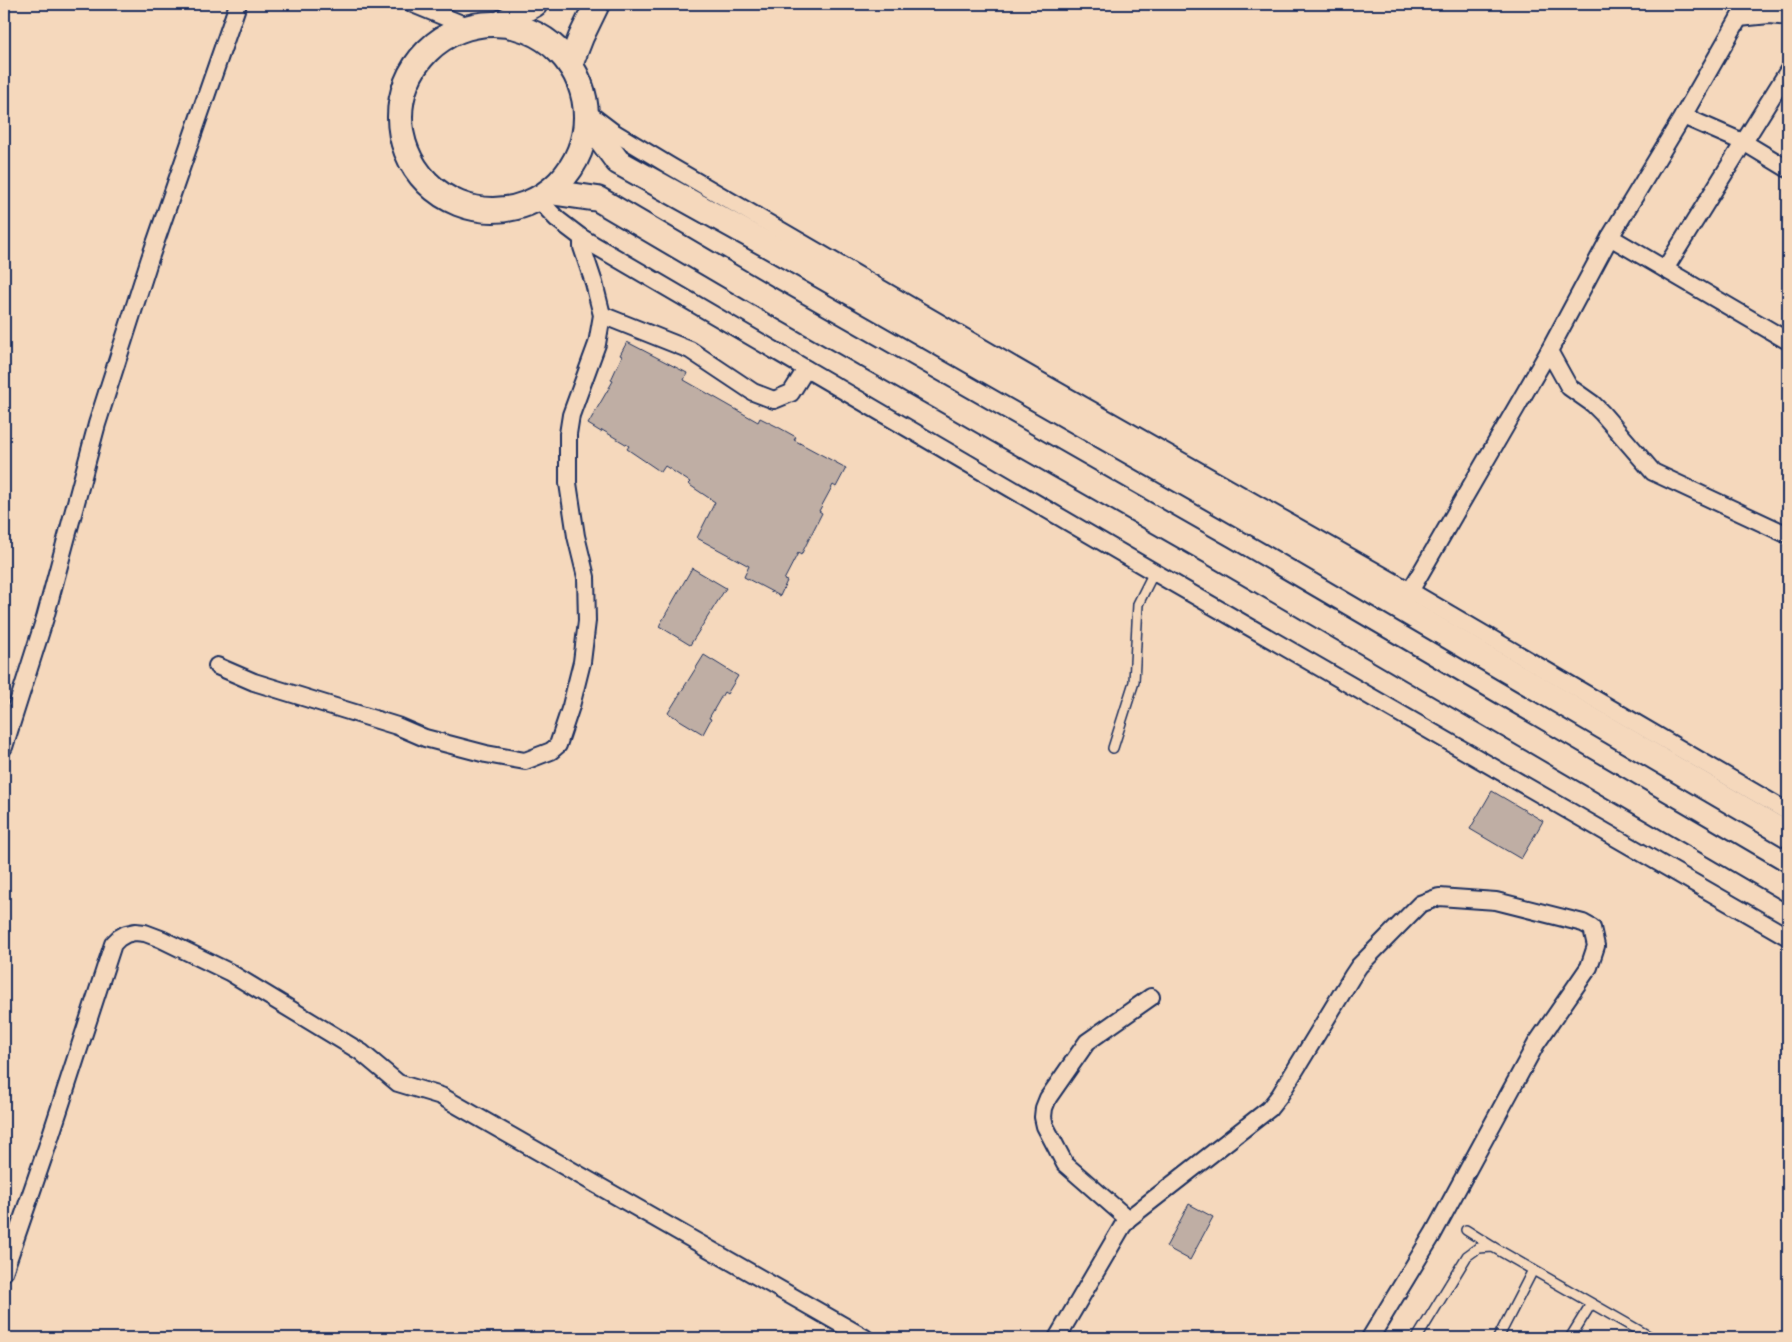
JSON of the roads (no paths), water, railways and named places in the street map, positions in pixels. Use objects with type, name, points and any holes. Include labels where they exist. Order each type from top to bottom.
[{"type":"street","points":[[4,747],[45,618],[100,415],[150,258],[238,4]]},
{"type":"street","points":[[413,4],[469,27]]},
{"type":"street","points":[[499,24],[535,4]]},
{"type":"street","points":[[570,65],[597,4]]},
{"type":"street","points":[[1405,599],[1549,351],[1610,237],[1683,116],[1743,11],[1788,17]]},
{"type":"street","points":[[499,24],[518,27],[556,48],[570,65],[583,90],[587,116],[585,135],[567,175],[544,196],[526,205],[499,211],[470,208],[438,193],[410,160],[404,143],[400,115],[401,103],[412,71],[445,37],[469,27],[499,24]]},
{"type":"street","points":[[1665,269],[1788,71]]},
{"type":"street","points":[[587,116],[618,162],[1788,812]]},
{"type":"street","points":[[1683,116],[1745,143],[1788,169]]},
{"type":"street","points":[[544,196],[557,219],[582,238],[1154,572],[1788,937]]},
{"type":"street","points":[[544,196],[598,199],[1230,563],[1788,889]]},
{"type":"street","points":[[1610,237],[1788,341]]},
{"type":"street","points":[[218,666],[254,682],[397,726],[425,738],[486,754],[525,761],[555,748],[569,716],[582,662],[588,621],[586,577],[576,536],[568,483],[569,425],[597,344],[602,314],[582,247],[582,238]]},
{"type":"street","points":[[602,314],[690,350],[753,392],[774,400],[791,393],[806,369]]},
{"type":"street","points":[[1549,351],[1570,387],[1602,413],[1653,472],[1788,535]]},
{"type":"street","points":[[1405,599],[1788,835]]},
{"type":"street","points":[[1057,1338],[1128,1219],[1269,1109],[1280,1095],[1356,971],[1420,904],[1439,898],[1484,899],[1583,923],[1592,928],[1596,946],[1589,967],[1536,1044],[1433,1234],[1370,1338]]},
{"type":"street","points":[[4,1272],[48,1147],[113,944],[118,938],[126,934],[146,933],[212,964],[249,984],[361,1052],[398,1083],[441,1096],[865,1338]]},
{"type":"street","points":[[1128,1219],[1066,1164],[1045,1126],[1043,1117],[1048,1098],[1087,1042],[1150,998]]},
{"type":"lane","points":[[1113,748],[1134,682],[1138,604],[1154,572]]},
{"type":"lane","points":[[1466,1230],[1652,1338]]},
{"type":"lane","points":[[1417,1338],[1468,1256],[1478,1248],[1494,1247]]},
{"type":"lane","points":[[1498,1338],[1533,1270]]},
{"type":"lane","points":[[1570,1338],[1591,1304]]}]
